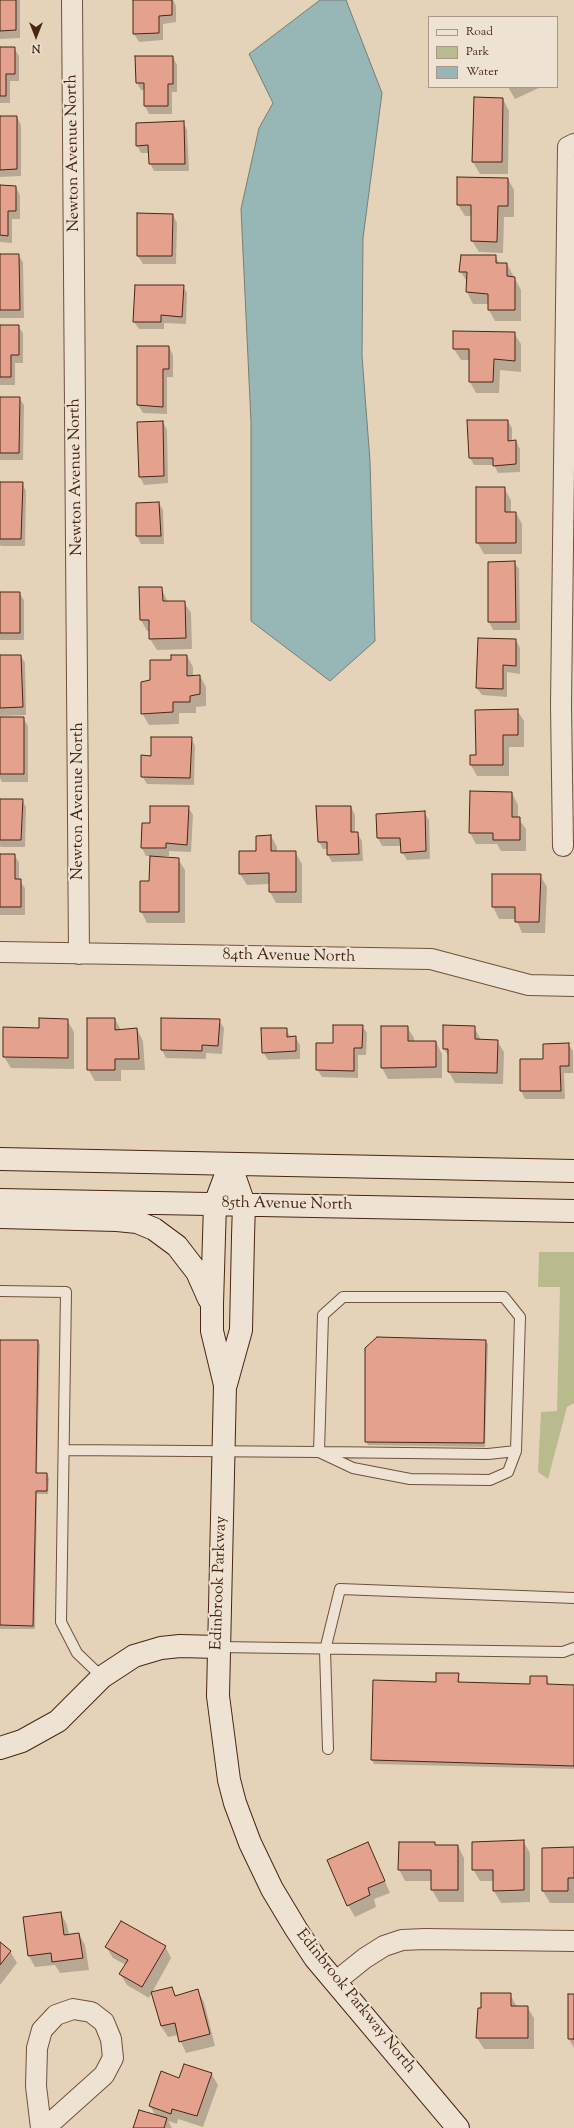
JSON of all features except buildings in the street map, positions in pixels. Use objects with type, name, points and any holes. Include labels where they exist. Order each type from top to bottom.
[{"type":"street","name":"Newton Avenue North","points":[[72,0],[79,954]]},
{"type":"street","points":[[563,846],[568,705],[568,147],[574,144]]},
{"type":"street","name":"84th Avenue North","points":[[0,952],[431,959],[529,985],[574,986]]},
{"type":"street","points":[[0,1160],[574,1171]]},
{"type":"street","name":"Edinbrook Parkway","points":[[230,1164],[215,1204],[212,1304],[212,1331],[225,1385],[218,1696],[230,1780]]},
{"type":"street","name":"Edinbrook Parkway","points":[[225,1385],[241,1330],[244,1204],[230,1164]]},
{"type":"street","name":"85th Avenue North","points":[[0,1200],[574,1211]]},
{"type":"street","points":[[0,1217],[117,1220],[137,1222],[154,1229],[177,1246],[197,1272],[212,1304]]},
{"type":"street","points":[[0,1748],[22,1741],[58,1721],[102,1677],[120,1664],[148,1652],[180,1646],[218,1647]]},
{"type":"street","name":"Edinbrook Parkway North","points":[[230,1780],[235,1803],[272,1889],[312,1952],[335,1982],[458,2128]]},
{"type":"street","points":[[335,1982],[378,1950],[402,1940],[425,1939],[574,1942]]},
{"type":"street","points":[[41,2128],[36,2086],[37,2048],[42,2030],[56,2015],[73,2009],[91,2012],[104,2022],[111,2039],[113,2058],[104,2075],[45,2128]]},
{"type":"lane","points":[[0,1291],[66,1292],[65,1450],[61,1622],[77,1653],[102,1677]]},
{"type":"lane","points":[[343,1297],[504,1297],[520,1317],[516,1451],[508,1472],[490,1480],[410,1478],[353,1468],[319,1452],[323,1315],[343,1297]]},
{"type":"lane","points":[[65,1450],[488,1454],[516,1451]]},
{"type":"lane","points":[[328,1749],[325,1650],[340,1589],[574,1598]]},
{"type":"lane","points":[[218,1647],[325,1650],[563,1652],[574,1648]]},
{"type":"green space","points":[[539,1252],[574,1252],[574,1403],[567,1407],[548,1479],[538,1472],[541,1412],[557,1411],[560,1287],[538,1287]]},
{"type":"water","points":[[320,0],[346,0],[382,93],[363,238],[362,356],[370,461],[375,641],[330,681],[251,621],[251,422],[241,209],[259,128],[273,103],[249,54]]}]
